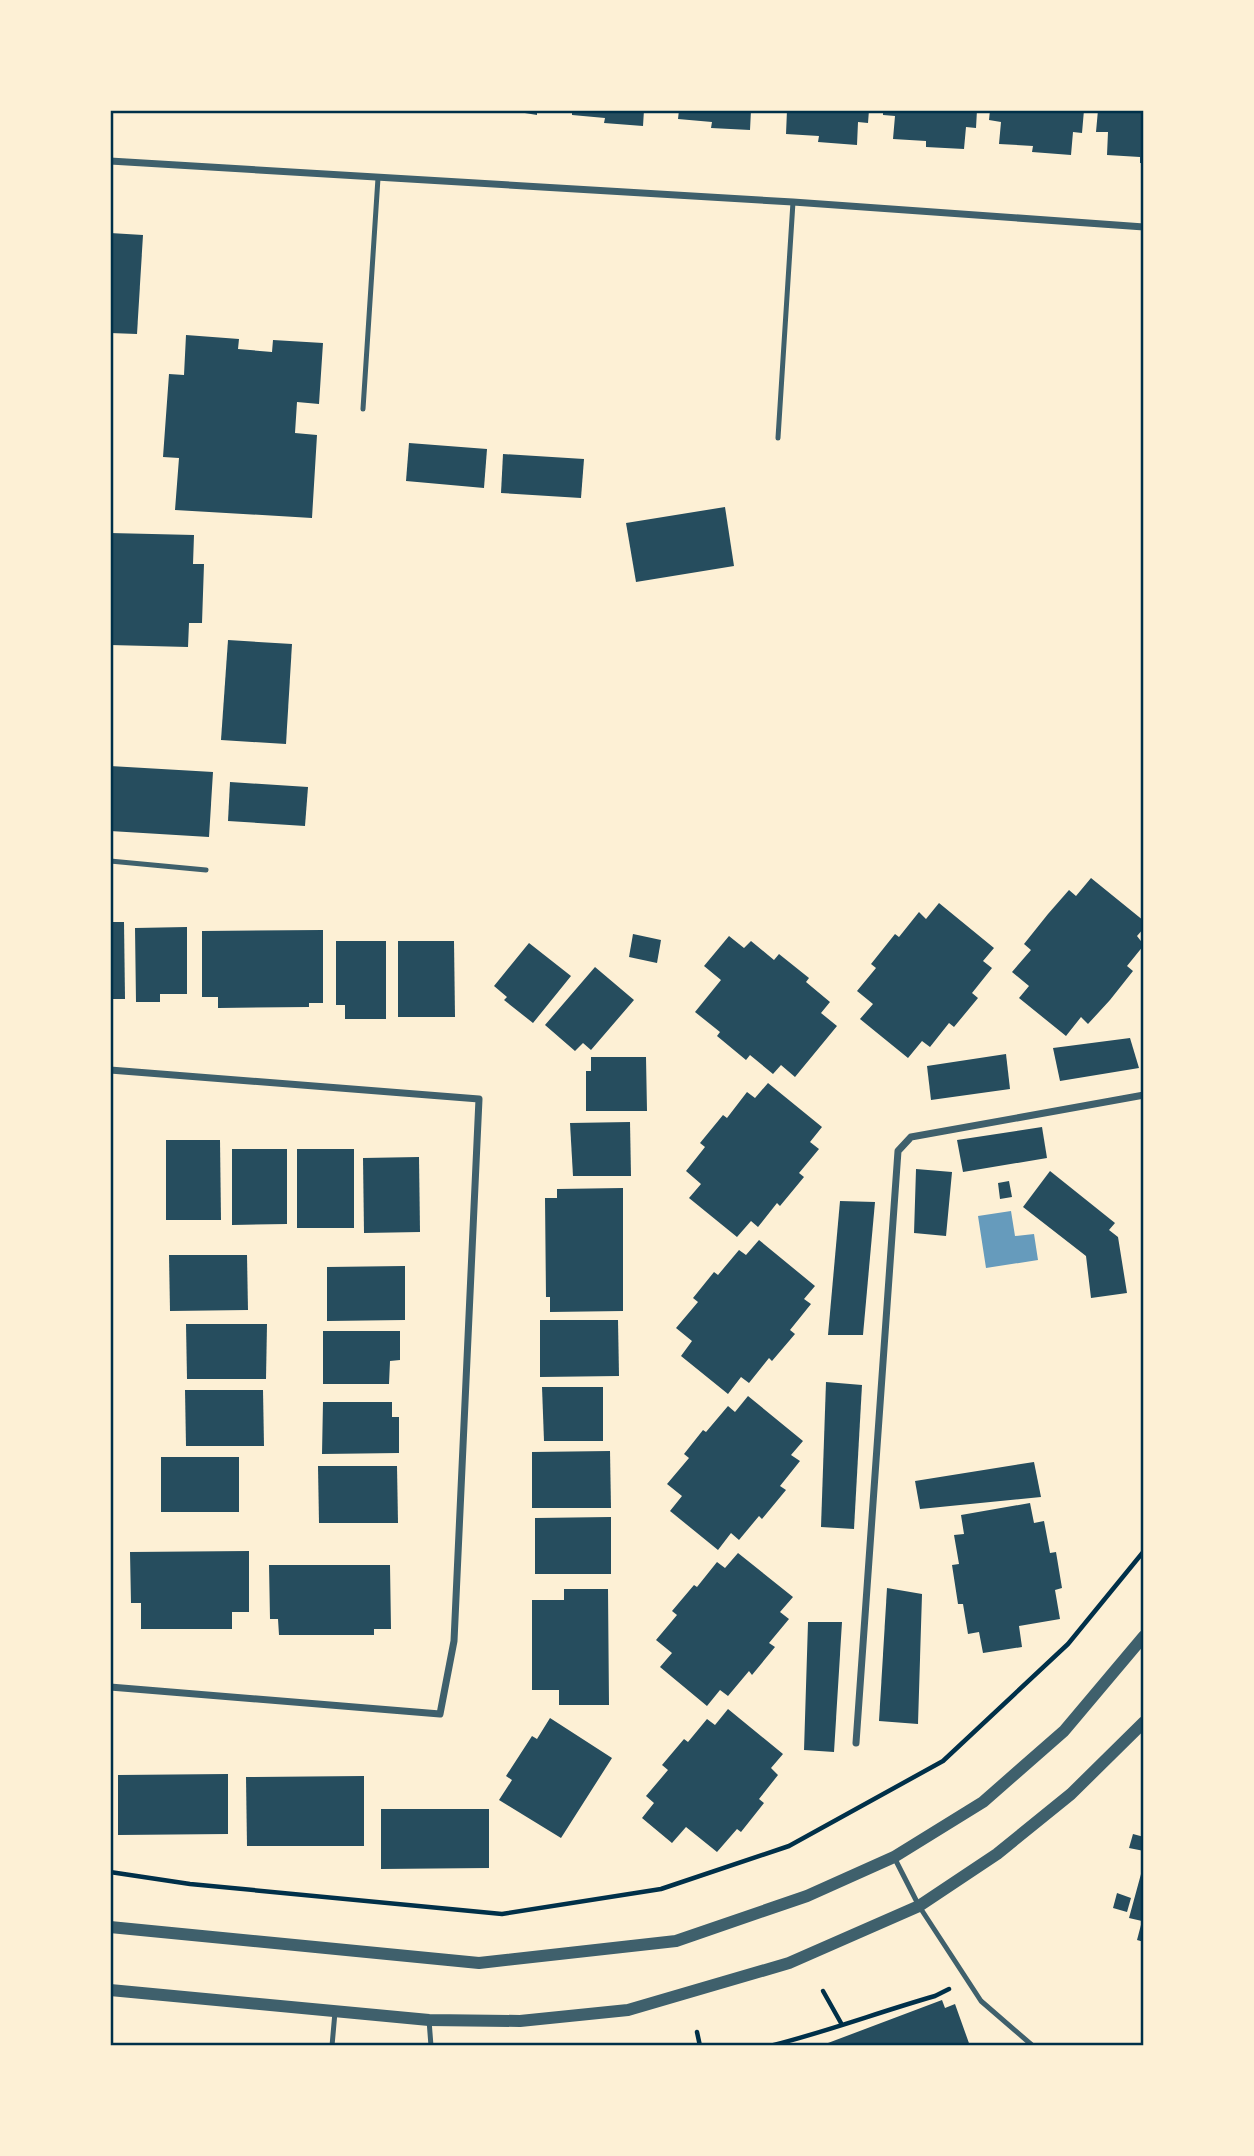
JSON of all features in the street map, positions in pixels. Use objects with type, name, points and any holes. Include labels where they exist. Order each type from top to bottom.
[{"type":"street","points":[[110,161],[793,202],[1144,228]]},
{"type":"street","points":[[110,1070],[479,1100],[454,1641],[440,1714],[110,1687]]},
{"type":"street","points":[[856,1743],[898,1151],[911,1137],[1144,1096]]},
{"type":"street","points":[[110,1927],[479,1964],[676,1941],[807,1896],[894,1857],[982,1802],[1064,1731],[1144,1636]]},
{"type":"street","points":[[110,1990],[429,2020],[520,2021],[628,2010],[789,1964],[919,1906],[1007,1845],[1071,1794],[1144,1722]]},
{"type":"lane","points":[[363,409],[378,178]]},
{"type":"lane","points":[[778,438],[793,202]]},
{"type":"lane","points":[[110,861],[206,870]]},
{"type":"lane","points":[[894,1857],[919,1906],[981,2001],[1033,2046]]},
{"type":"lane","points":[[332,2046],[335,2012]]},
{"type":"lane","points":[[429,2020],[431,2046]]},
{"type":"path","points":[[110,1872],[190,1884],[502,1914],[662,1889],[789,1846],[943,1761],[1068,1644],[1144,1551]]},
{"type":"path","points":[[770,2046],[821,2034],[841,2023],[935,1996],[967,1979]]},
{"type":"path","points":[[824,1991],[841,2023]]},
{"type":"path","points":[[697,2032],[700,2046]]},
{"type":"water","points":[[1011,1211],[1015,1236],[1034,1234],[1038,1260],[986,1268],[978,1216]]},
{"type":"building","points":[[507,110],[537,110],[537,115]]},
{"type":"building","points":[[572,110],[644,110],[643,126],[604,123],[605,118],[572,115]]},
{"type":"building","points":[[679,110],[751,110],[750,130],[711,128],[712,122],[678,119]]},
{"type":"building","points":[[787,110],[869,110],[868,123],[858,122],[857,145],[818,142],[819,136],[786,134]]},
{"type":"building","points":[[883,110],[977,110],[976,128],[966,127],[964,149],[926,147],[926,141],[893,139],[895,116],[883,115]]},
{"type":"building","points":[[990,110],[1084,110],[1082,133],[1073,132],[1071,155],[1032,152],[1033,146],[999,144],[1001,122],[989,120]]},
{"type":"building","points":[[1098,110],[1144,110],[1144,163],[1140,163],[1140,157],[1107,155],[1108,132],[1096,132]]},
{"type":"building","points":[[110,233],[143,235],[137,334],[110,333]]},
{"type":"building","points":[[186,335],[239,339],[238,349],[272,352],[273,340],[323,343],[319,404],[297,402],[295,433],[317,435],[312,518],[175,510],[179,458],[163,457],[169,374],[184,375]]},
{"type":"building","points":[[409,443],[487,449],[484,488],[406,481]]},
{"type":"building","points":[[503,454],[584,459],[581,498],[501,493]]},
{"type":"building","points":[[725,507],[734,566],[636,582],[626,523]]},
{"type":"building","points":[[110,533],[194,535],[193,564],[204,564],[202,623],[189,623],[188,647],[110,645]]},
{"type":"building","points":[[228,640],[292,644],[286,744],[221,740]]},
{"type":"building","points":[[110,766],[213,772],[209,837],[110,831]]},
{"type":"building","points":[[230,782],[308,787],[305,826],[228,821]]},
{"type":"building","points":[[1091,878],[1144,921],[1144,928],[1137,936],[1144,945],[1127,966],[1133,971],[1110,1000],[1088,1024],[1081,1017],[1066,1036],[1019,998],[1029,986],[1012,972],[1031,950],[1024,944],[1048,914],[1069,890],[1076,896]]},
{"type":"building","points":[[939,903],[994,948],[983,961],[992,968],[972,993],[978,998],[954,1027],[949,1023],[930,1047],[922,1041],[908,1058],[860,1019],[873,1004],[857,991],[876,968],[871,964],[895,934],[899,937],[919,912],[926,919]]},
{"type":"building","points":[[110,922],[124,922],[125,999],[110,999]]},
{"type":"building","points":[[187,927],[187,994],[160,994],[160,1002],[136,1002],[135,928]]},
{"type":"building","points":[[323,930],[323,1003],[309,1003],[309,1007],[218,1008],[218,997],[202,997],[202,931]]},
{"type":"building","points":[[633,934],[661,940],[657,963],[629,957]]},
{"type":"building","points":[[729,936],[744,948],[751,941],[774,960],[779,954],[809,978],[806,982],[830,1002],[821,1013],[837,1026],[795,1077],[781,1065],[773,1074],[750,1055],[746,1060],[717,1036],[720,1032],[695,1012],[721,980],[704,966]]},
{"type":"building","points":[[336,941],[386,941],[386,1019],[345,1019],[345,1005],[336,1005]]},
{"type":"building","points":[[398,941],[454,941],[455,1017],[398,1017]]},
{"type":"building","points":[[529,943],[571,976],[533,1023],[504,1000],[507,997],[494,986]]},
{"type":"building","points":[[595,967],[634,1000],[591,1050],[583,1043],[575,1051],[545,1025]]},
{"type":"building","points":[[1130,1038],[1139,1068],[1060,1081],[1053,1048]]},
{"type":"building","points":[[1006,1054],[1010,1089],[931,1100],[927,1066]]},
{"type":"building","points":[[591,1057],[646,1057],[647,1111],[586,1111],[586,1071],[591,1071]]},
{"type":"building","points":[[768,1083],[822,1127],[810,1142],[819,1149],[799,1173],[804,1177],[780,1206],[777,1203],[758,1227],[751,1221],[737,1237],[689,1198],[701,1184],[686,1171],[705,1147],[700,1143],[723,1115],[727,1118],[747,1092],[755,1098]]},
{"type":"building","points":[[630,1122],[631,1176],[573,1176],[570,1123]]},
{"type":"building","points":[[1042,1127],[1047,1158],[963,1172],[957,1140]]},
{"type":"building","points":[[166,1140],[220,1140],[221,1220],[166,1220]]},
{"type":"building","points":[[232,1149],[287,1149],[287,1224],[232,1225]]},
{"type":"building","points":[[297,1149],[354,1149],[354,1228],[297,1228]]},
{"type":"building","points":[[419,1157],[420,1232],[364,1233],[363,1158]]},
{"type":"building","points":[[916,1169],[952,1172],[946,1236],[914,1233]]},
{"type":"building","points":[[1050,1171],[1115,1223],[1109,1230],[1118,1237],[1127,1293],[1091,1298],[1086,1256],[1023,1207]]},
{"type":"building","points":[[1009,1181],[1012,1197],[1000,1199],[998,1183]]},
{"type":"building","points":[[623,1188],[623,1311],[550,1312],[550,1297],[546,1297],[545,1198],[557,1198],[557,1189]]},
{"type":"building","points":[[840,1201],[875,1202],[863,1335],[828,1335]]},
{"type":"building","points":[[759,1240],[815,1286],[804,1299],[811,1304],[790,1330],[795,1334],[772,1361],[769,1358],[749,1383],[741,1377],[728,1394],[681,1356],[692,1341],[676,1328],[698,1302],[693,1298],[714,1272],[718,1275],[739,1250],[746,1255]]},
{"type":"building","points":[[169,1255],[247,1255],[248,1310],[170,1311]]},
{"type":"building","points":[[405,1266],[405,1320],[327,1321],[327,1267]]},
{"type":"building","points":[[540,1320],[618,1320],[619,1376],[540,1377]]},
{"type":"building","points":[[186,1324],[267,1324],[266,1379],[187,1379]]},
{"type":"building","points":[[323,1331],[400,1331],[400,1360],[390,1361],[389,1384],[323,1384]]},
{"type":"building","points":[[826,1382],[862,1385],[854,1529],[821,1527]]},
{"type":"building","points":[[542,1387],[603,1387],[603,1441],[544,1441]]},
{"type":"building","points":[[185,1390],[263,1390],[264,1446],[186,1446]]},
{"type":"building","points":[[748,1396],[803,1441],[791,1455],[800,1461],[780,1486],[786,1490],[762,1519],[759,1516],[739,1540],[731,1533],[718,1550],[670,1511],[682,1496],[667,1484],[689,1458],[684,1454],[703,1430],[706,1432],[728,1406],[735,1412]]},
{"type":"building","points":[[323,1402],[392,1402],[392,1417],[399,1417],[399,1453],[322,1454]]},
{"type":"building","points":[[610,1451],[611,1508],[532,1508],[532,1452]]},
{"type":"building","points":[[161,1457],[239,1457],[239,1512],[161,1512]]},
{"type":"building","points":[[1034,1462],[1041,1497],[920,1509],[915,1481]]},
{"type":"building","points":[[318,1466],[397,1466],[398,1523],[319,1523]]},
{"type":"building","points":[[1030,1503],[1034,1523],[1044,1521],[1050,1553],[1056,1552],[1062,1588],[1055,1590],[1060,1619],[1019,1626],[1022,1647],[983,1653],[979,1632],[968,1634],[963,1604],[958,1604],[952,1565],[959,1564],[954,1535],[964,1534],[961,1515]]},
{"type":"building","points":[[611,1517],[611,1574],[535,1574],[535,1518]]},
{"type":"building","points":[[110,1532],[113,1532],[113,1607],[110,1607]]},
{"type":"building","points":[[249,1551],[249,1612],[232,1612],[232,1629],[141,1629],[141,1603],[131,1603],[130,1552]]},
{"type":"building","points":[[738,1553],[793,1597],[780,1612],[789,1619],[769,1643],[775,1647],[752,1675],[749,1671],[728,1696],[720,1690],[707,1706],[660,1667],[672,1653],[656,1640],[677,1615],[672,1611],[694,1585],[697,1587],[717,1562],[725,1568]]},
{"type":"building","points":[[269,1565],[390,1565],[391,1629],[374,1629],[374,1635],[279,1635],[278,1619],[270,1619]]},
{"type":"building","points":[[887,1588],[922,1594],[918,1724],[879,1721]]},
{"type":"building","points":[[564,1589],[608,1589],[609,1705],[559,1705],[559,1690],[532,1690],[532,1600],[564,1600]]},
{"type":"building","points":[[808,1622],[842,1622],[834,1752],[804,1750]]},
{"type":"building","points":[[728,1709],[783,1754],[771,1768],[778,1775],[759,1799],[764,1803],[741,1832],[737,1829],[717,1852],[686,1827],[672,1843],[642,1818],[654,1803],[646,1796],[668,1770],[662,1765],[684,1739],[688,1742],[707,1719],[715,1725]]},
{"type":"building","points":[[550,1718],[612,1758],[561,1838],[499,1800],[512,1780],[506,1776],[532,1736],[537,1739]]},
{"type":"building","points":[[228,1774],[228,1834],[118,1835],[118,1775]]},
{"type":"building","points":[[364,1776],[364,1846],[247,1846],[246,1777]]},
{"type":"building","points":[[381,1809],[489,1809],[489,1868],[381,1869]]},
{"type":"building","points":[[1133,1834],[1144,1837],[1144,1851],[1129,1848]]},
{"type":"building","points":[[1141,1874],[1144,1875],[1144,1942],[1137,1940],[1142,1921],[1129,1918]]},
{"type":"building","points":[[1117,1893],[1131,1898],[1127,1912],[1113,1908]]},
{"type":"building","points":[[942,2000],[945,2008],[955,2004],[970,2046],[820,2046]]}]
